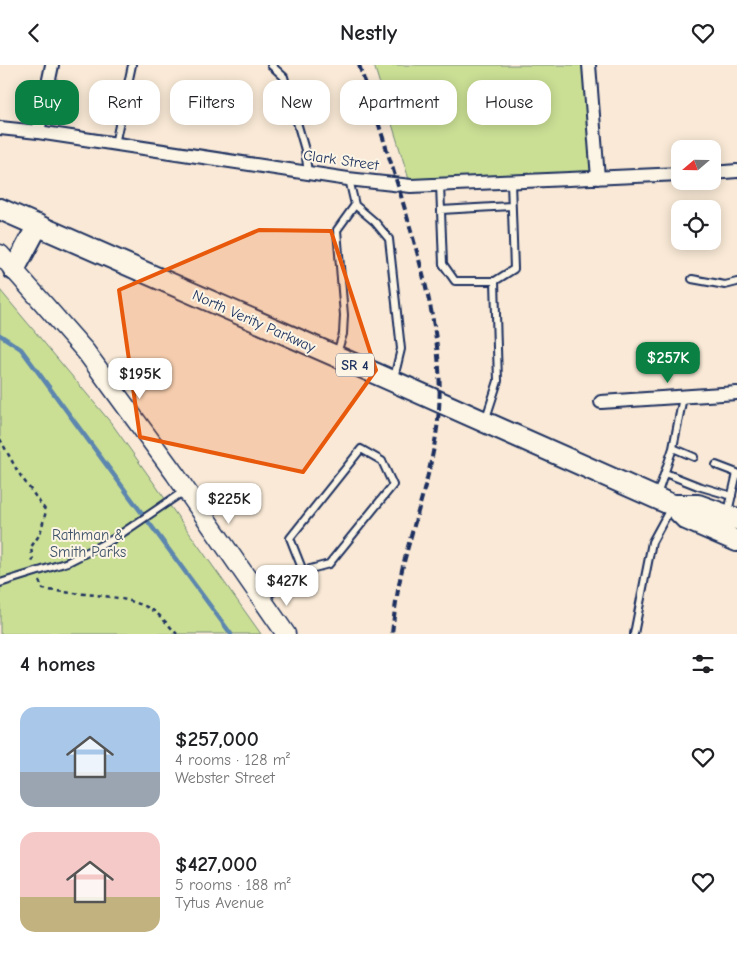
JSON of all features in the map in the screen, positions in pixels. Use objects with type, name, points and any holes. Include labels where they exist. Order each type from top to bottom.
[{"type":"main road","name":"North Verity Parkway","points":[[0,209],[485,421],[664,502],[686,519],[737,541]]},
{"type":"main road","points":[[14,271],[38,225]]},
{"type":"main road","name":"North Verity Parkway","points":[[664,502],[698,505],[732,517]]},
{"type":"street","points":[[38,132],[52,65]]},
{"type":"street","points":[[589,65],[598,178]]},
{"type":"street","name":"Clark Street","points":[[0,129],[38,132],[348,179],[411,186],[671,174]]},
{"type":"street","points":[[721,172],[737,171]]},
{"type":"street","points":[[0,254],[86,353],[286,634]]},
{"type":"street","points":[[601,402],[737,393]]},
{"type":"lane","points":[[115,144],[132,65]]},
{"type":"lane","points":[[271,65],[284,77],[305,150],[308,173]]},
{"type":"lane","points":[[348,179],[356,205],[389,239],[401,349],[393,382]]},
{"type":"lane","points":[[440,184],[443,264],[455,281],[495,281],[514,269],[511,182]]},
{"type":"lane","points":[[335,357],[343,334],[344,315],[337,230],[356,205]]},
{"type":"lane","points":[[440,209],[511,206]]},
{"type":"lane","points":[[692,279],[725,285],[737,283]]},
{"type":"lane","points":[[485,421],[498,381],[495,281]]},
{"type":"lane","points":[[634,634],[652,542],[664,502],[665,473],[673,448],[683,397]]},
{"type":"lane","points":[[673,448],[694,457]]},
{"type":"lane","points":[[261,600],[303,571],[328,564],[393,485],[382,461],[362,449],[290,538],[303,571]]},
{"type":"lane","points":[[716,465],[726,465],[737,473],[732,496],[732,517]]},
{"type":"lane","points":[[665,473],[698,486],[732,496]]},
{"type":"lane","points":[[0,583],[68,562],[115,538],[185,490]]},
{"type":"path","points":[[0,439],[18,472],[46,511],[40,535],[31,547],[33,564]]},
{"type":"path","points":[[40,581],[43,589],[65,593],[111,595],[151,608],[177,634]]},
{"type":"highlighted area","points":[[259,230],[331,231],[376,370],[303,472],[140,437],[119,290]]},
{"type":"green space","points":[[374,65],[589,65],[598,178],[411,186],[392,125],[457,125],[457,80],[379,80]]},
{"type":"green space","name":"Rathman & Smith Parks","points":[[0,290],[112,424],[261,634],[0,634]]},
{"type":"waterway","points":[[0,335],[21,349],[231,634]]},
{"type":"railway","points":[[359,65],[418,255],[429,299],[439,364],[440,387],[437,430],[401,574],[392,634]]}]
